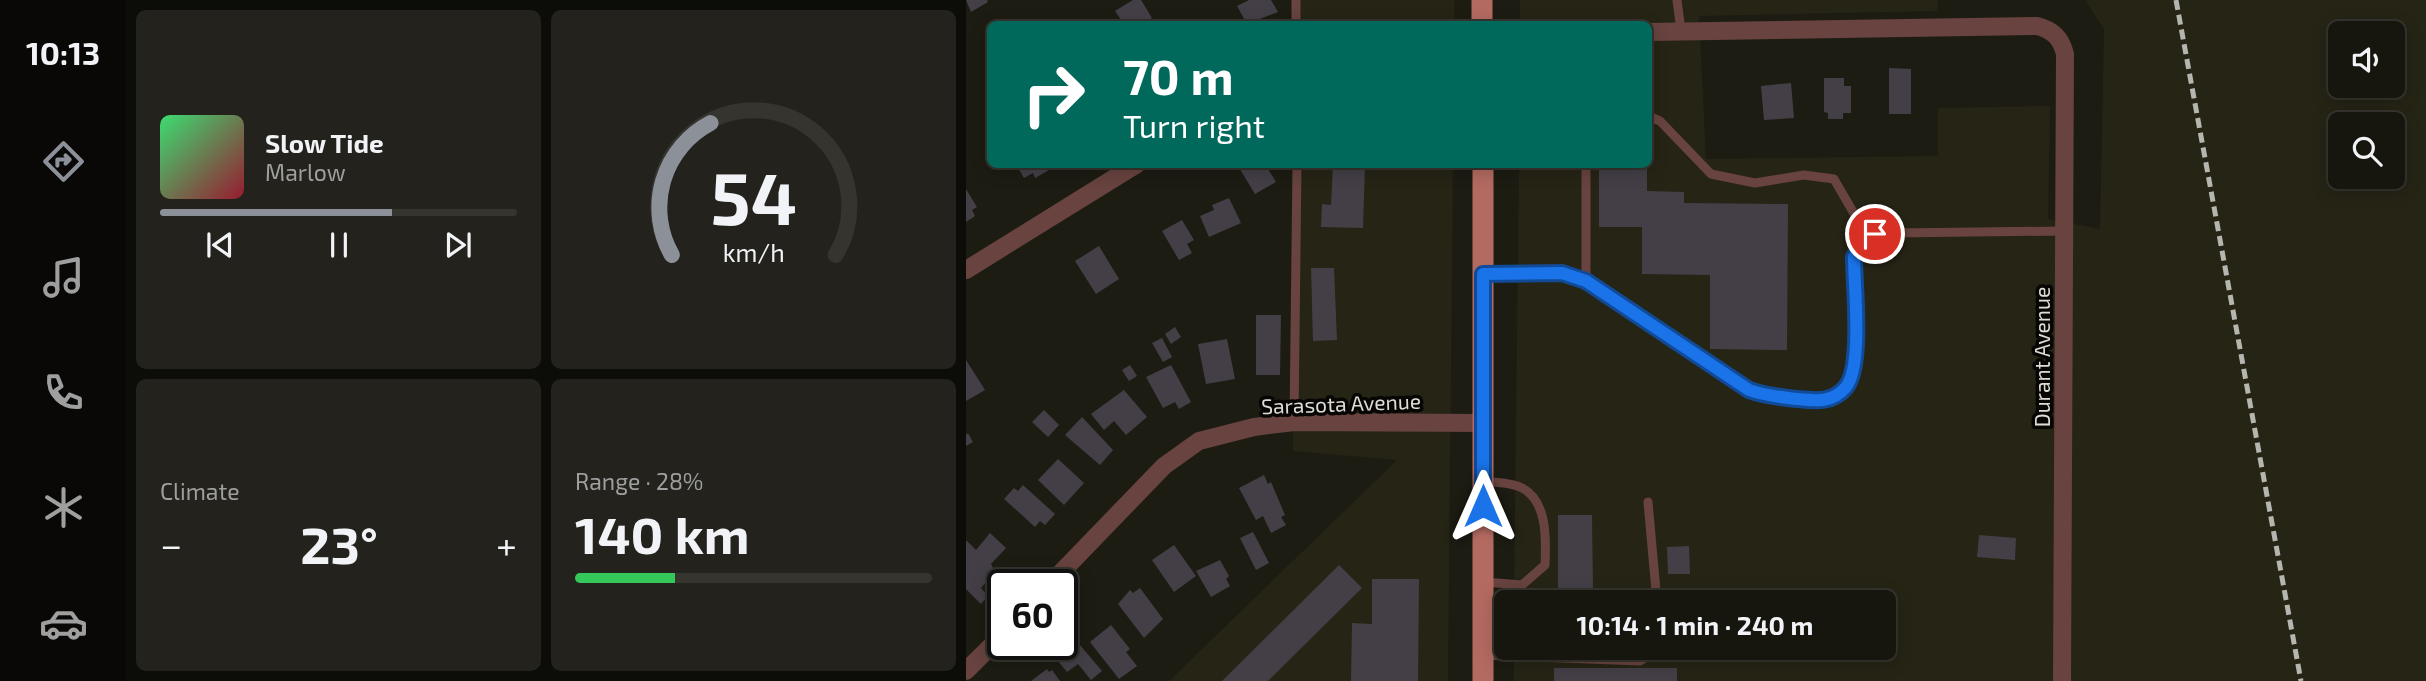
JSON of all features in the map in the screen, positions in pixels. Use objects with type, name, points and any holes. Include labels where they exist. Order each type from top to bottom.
[{"type":"main road","points":[[1482,0],[1482,21]]},
{"type":"main road","points":[[1483,168],[1483,681]]},
{"type":"street","name":"Durant Avenue","points":[[1681,31],[2037,26],[2056,35],[2065,54],[2062,681]]},
{"type":"street","points":[[1652,32],[1681,31]]},
{"type":"street","points":[[966,270],[1131,168]]},
{"type":"street","name":"Sarasota Avenue","points":[[1065,569],[1182,450],[1207,438],[1294,422],[1483,423]]},
{"type":"street","points":[[966,671],[987,650]]},
{"type":"lane","points":[[1296,0],[1296,21]]},
{"type":"lane","points":[[1677,0],[1681,31]]},
{"type":"lane","points":[[1652,118],[1660,121],[1710,174],[1755,183],[1804,175],[1834,179],[1856,217],[1875,234]]},
{"type":"lane","points":[[1294,422],[1297,168]]},
{"type":"lane","points":[[1586,168],[1586,281]]},
{"type":"lane","points":[[1483,274],[1562,273],[1586,281],[1749,390],[1766,396],[1822,402],[1837,396],[1848,385],[1855,363],[1854,257],[1862,242],[1875,234],[2064,231]]},
{"type":"lane","points":[[1483,481],[1522,488],[1539,505],[1546,538],[1545,565],[1522,585],[1483,582]]},
{"type":"lane","points":[[1648,502],[1656,590]]},
{"type":"lane","points":[[1483,655],[1494,655]]},
{"type":"lane","points":[[1614,660],[1642,660]]},
{"type":"shaded area","points":[[1295,0],[1454,0],[1454,21],[1295,21]]},
{"type":"shaded area","points":[[1520,0],[1938,0],[1937,11],[1699,16],[1706,159],[1938,156],[1938,108],[2050,106],[2048,219],[2100,229],[2104,29],[2085,0],[2426,0],[2426,681],[1514,681],[1514,660],[1896,660],[1896,590],[1514,590],[1519,168],[1652,168],[1652,21],[1520,21]]},
{"type":"shaded area","points":[[1294,168],[1453,168],[1448,681],[1169,681],[1397,460],[1293,451]]},
{"type":"building","points":[[966,0],[987,0],[988,2],[971,12]]},
{"type":"building","points":[[1133,0],[1141,0],[1152,18],[1146,21],[1122,21],[1115,11]]},
{"type":"building","points":[[1249,0],[1271,0],[1278,12],[1255,21],[1245,21],[1237,6]]},
{"type":"building","points":[[1889,68],[1911,69],[1911,114],[1889,114]]},
{"type":"building","points":[[1824,78],[1844,78],[1844,86],[1851,86],[1851,113],[1843,113],[1843,119],[1828,119],[1828,113],[1824,112]]},
{"type":"building","points":[[1791,83],[1794,118],[1764,120],[1761,86]]},
{"type":"building","points":[[1018,168],[1049,170],[1035,178],[1033,173],[1024,178]]},
{"type":"building","points":[[1239,168],[1267,168],[1276,182],[1255,194]]},
{"type":"building","points":[[1333,168],[1365,168],[1363,228],[1321,227],[1322,204],[1331,205]]},
{"type":"building","points":[[1599,168],[1647,168],[1647,191],[1684,192],[1684,203],[1788,204],[1787,350],[1710,349],[1710,275],[1642,274],[1642,227],[1599,227]]},
{"type":"building","points":[[966,189],[977,207],[972,210],[975,216],[966,222]]},
{"type":"building","points":[[1229,198],[1241,223],[1209,237],[1200,216],[1214,210],[1212,205]]},
{"type":"building","points":[[1182,220],[1194,240],[1187,244],[1192,253],[1179,260],[1162,231]]},
{"type":"building","points":[[1099,246],[1119,279],[1096,294],[1075,261]]},
{"type":"building","points":[[1311,268],[1334,268],[1337,340],[1313,341]]},
{"type":"building","points":[[1256,315],[1281,315],[1280,375],[1256,375]]},
{"type":"building","points":[[1175,327],[1181,337],[1171,344],[1165,334]]},
{"type":"building","points":[[1162,338],[1172,357],[1163,362],[1152,343]]},
{"type":"building","points":[[1227,339],[1235,379],[1206,384],[1198,344]]},
{"type":"building","points":[[966,360],[985,390],[966,401]]},
{"type":"building","points":[[1130,365],[1137,376],[1129,381],[1122,370]]},
{"type":"building","points":[[1171,365],[1191,402],[1179,409],[1175,402],[1163,408],[1146,377]]},
{"type":"building","points":[[1124,390],[1147,417],[1126,435],[1114,421],[1104,430],[1091,414]]},
{"type":"building","points":[[1044,410],[1059,425],[1048,437],[1032,422]]},
{"type":"building","points":[[1082,417],[1113,450],[1100,465],[1065,435]]},
{"type":"building","points":[[968,433],[973,442],[966,446],[966,435]]},
{"type":"building","points":[[1058,459],[1084,483],[1064,505],[1038,480]]},
{"type":"building","points":[[1264,475],[1268,484],[1271,482],[1285,515],[1281,517],[1286,525],[1271,533],[1263,516],[1256,520],[1239,488]]},
{"type":"building","points":[[1023,485],[1055,514],[1045,525],[1040,521],[1035,527],[1004,499],[1014,488],[1018,491]]},
{"type":"building","points":[[1558,515],[1592,515],[1593,590],[1558,590]]},
{"type":"building","points":[[1253,532],[1269,563],[1256,570],[1240,538]]},
{"type":"building","points":[[990,533],[1006,548],[991,564],[994,569],[987,569],[987,581],[981,588],[987,597],[981,604],[966,589],[966,540],[976,550]]},
{"type":"building","points":[[1979,535],[2016,538],[2015,560],[1977,557]]},
{"type":"building","points":[[1174,545],[1196,576],[1174,592],[1152,560]]},
{"type":"building","points":[[1689,546],[1690,574],[1668,574],[1667,547]]},
{"type":"building","points":[[1220,560],[1229,576],[1226,579],[1230,586],[1211,597],[1196,571]]},
{"type":"building","points":[[1339,565],[1362,588],[1268,681],[1222,681]]},
{"type":"building","points":[[1372,579],[1419,579],[1418,681],[1351,681],[1352,623],[1372,624]]},
{"type":"building","points":[[1140,588],[1163,619],[1144,638],[1118,604],[1130,590],[1133,593]]},
{"type":"building","points":[[1111,625],[1130,649],[1126,652],[1137,666],[1119,679],[1090,642]]},
{"type":"building","points":[[1078,645],[1102,671],[1091,680],[1078,664],[1067,672],[1058,661],[1078,660]]},
{"type":"building","points":[[1554,668],[1677,668],[1677,681],[1554,681]]},
{"type":"building","points":[[1047,669],[1049,672],[1052,670],[1060,681],[1031,681]]},
{"type":"railway","points":[[2176,0],[2301,681]]},
{"type":"route","points":[[1483,506],[1483,274],[1562,273],[1586,281],[1749,390],[1766,396],[1822,402],[1837,396],[1848,385],[1855,363],[1854,257],[1862,242],[1875,234]]}]
